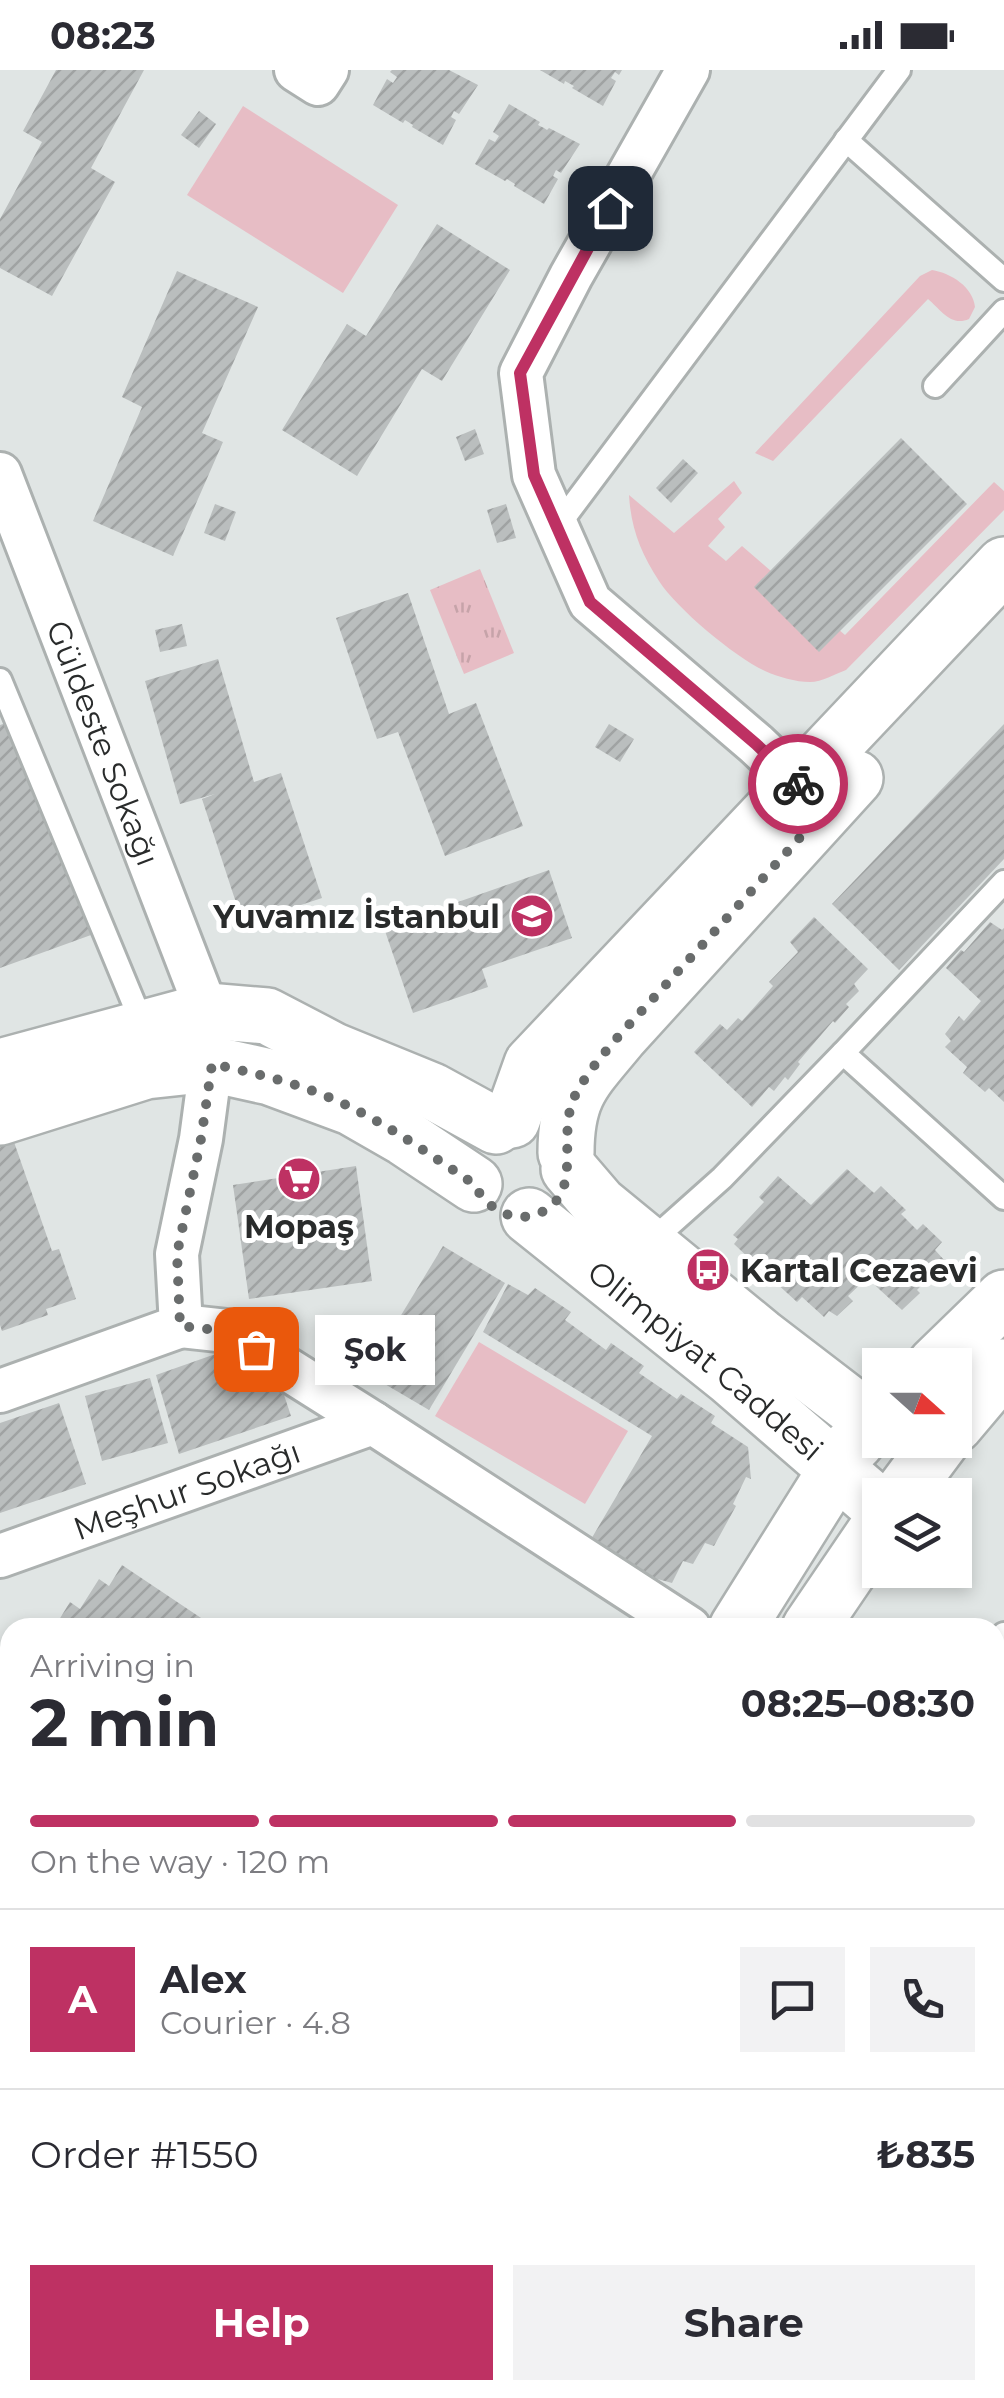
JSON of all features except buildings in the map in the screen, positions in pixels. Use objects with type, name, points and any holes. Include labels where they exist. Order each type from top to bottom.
[{"type":"main road","points":[[1004,565],[811,797],[584,1080],[572,1102],[566,1130],[565,1186],[557,1200],[544,1211],[528,1216],[515,1217],[490,1206],[474,1184],[474,1151],[483,1137],[504,1123],[532,1064],[811,797],[1004,620]]},
{"type":"main road","points":[[207,1011],[212,1064]]},
{"type":"main road","points":[[0,1067],[207,1011],[266,1016],[334,1051],[504,1123],[538,1123],[560,1140],[567,1161]]},
{"type":"main road","points":[[0,1118],[146,1071],[212,1064],[270,1076],[351,1107],[474,1184]]},
{"type":"main road","name":"Olimpiyat Caddesi","points":[[567,1161],[599,1204],[760,1336],[862,1409]]},
{"type":"main road","name":"Olimpiyat Caddesi","points":[[528,1216],[730,1377],[862,1491]]},
{"type":"main road","points":[[953,1348],[1004,1298]]},
{"type":"main road","points":[[972,1391],[1004,1367]]},
{"type":"main road","points":[[743,1618],[850,1448],[862,1447]]},
{"type":"main road","points":[[817,1618],[862,1551]]},
{"type":"street","points":[[296,70],[318,84],[327,70]]},
{"type":"street","points":[[688,70],[520,373],[534,475],[590,602],[756,744],[811,797]]},
{"type":"street","name":"Güldeste Sokağı","points":[[0,474],[207,1011]]},
{"type":"street","points":[[180,1326],[177,1254],[212,1064]]},
{"type":"street","points":[[0,1391],[180,1326],[226,1331],[674,1618]]},
{"type":"street","name":"Meşhur Sokağı","points":[[0,1556],[373,1423]]},
{"type":"lane","points":[[557,527],[899,70]]},
{"type":"lane","points":[[846,140],[1004,280]]},
{"type":"lane","points":[[935,386],[1004,311]]},
{"type":"lane","points":[[0,680],[144,1028]]},
{"type":"lane","points":[[648,1244],[722,1178],[1004,882]]},
{"type":"lane","points":[[843,1053],[1004,1198]]},
{"type":"green space","points":[[243,106],[398,205],[343,293],[187,195]]},
{"type":"green space","points":[[932,270],[966,287],[975,307],[969,319],[952,319],[928,299],[773,461],[755,453],[920,276]]},
{"type":"green space","points":[[734,481],[742,493],[718,519],[725,527],[708,546],[726,561],[742,546],[845,635],[994,482],[1004,491],[1004,510],[846,670],[805,682],[765,671],[708,631],[667,592],[638,540],[629,495],[674,533]]},
{"type":"green space","points":[[480,569],[514,653],[464,674],[430,590]]},
{"type":"green space","points":[[479,1342],[628,1431],[585,1504],[435,1416]]},
{"type":"way so far","points":[[256,1349],[226,1331],[180,1326],[177,1254],[212,1064],[270,1076],[351,1107],[474,1184],[480,1196],[502,1213],[515,1217],[544,1211],[565,1186],[569,1169],[567,1121],[584,1080],[825,810],[798,784]]},
{"type":"place","name":"Yuvamız İstanbul","points":[[532,916]]},
{"type":"place","name":"Mopaş","points":[[299,1179]]},
{"type":"place","name":"Kartal Cezaevi","points":[[708,1270]]},
{"type":"place","name":"Şok","points":[[256,1349]]},
{"type":"route","points":[[610,208],[520,373],[534,475],[590,602],[798,784]]}]
